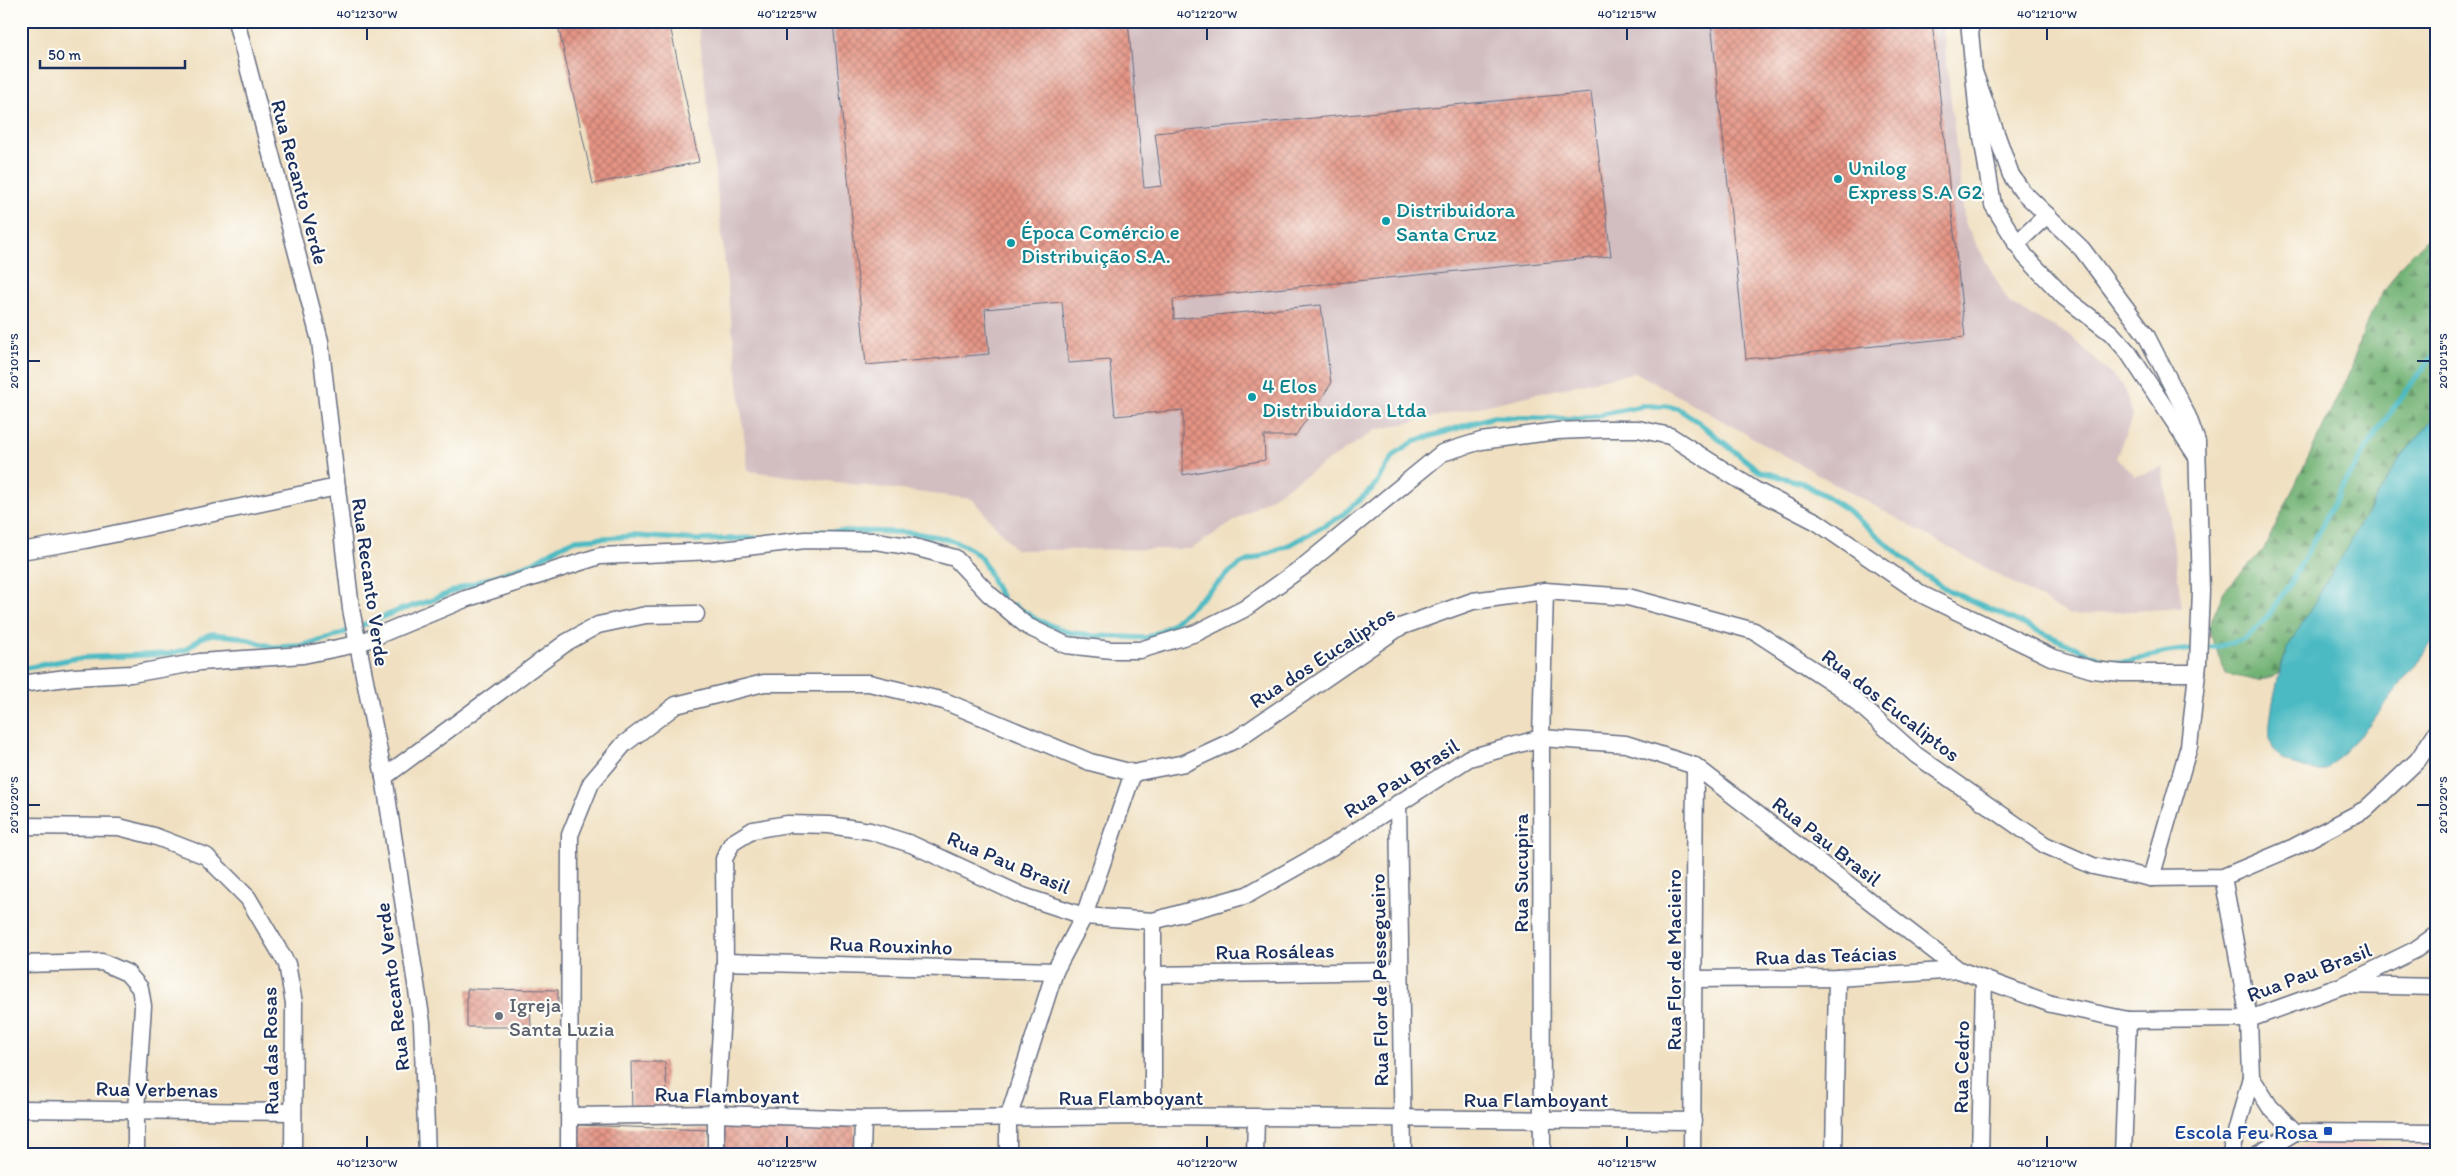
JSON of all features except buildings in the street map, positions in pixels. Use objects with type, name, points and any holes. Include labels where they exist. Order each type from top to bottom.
[{"type":"street","name":"Rua Recanto Verde","points":[[236,21],[320,341],[351,609],[384,777],[422,1022],[427,1155]]},
{"type":"street","points":[[1969,21],[1977,106],[1993,205],[2016,244],[2064,298],[2111,333],[2128,352],[2198,457]]},
{"type":"street","points":[[1974,72],[2011,175],[2022,191],[2082,249],[2146,335],[2188,417],[2197,442],[2201,591],[2198,624],[2198,669],[2189,746],[2151,878]]},
{"type":"street","points":[[2016,244],[2047,215]]},
{"type":"street","points":[[21,684],[74,677],[131,674],[200,662],[304,654],[356,640],[465,598],[600,556],[714,551],[805,540],[875,540],[914,547],[954,558],[989,594],[1027,626],[1066,645],[1112,650],[1140,650],[1196,633],[1244,609],[1304,566],[1442,453],[1481,441],[1557,431],[1638,429],[1670,436],[1755,490],[1817,522],[1923,595],[2051,657],[2093,670],[2122,673],[2198,669]]},
{"type":"street","points":[[21,550],[85,540],[337,487]]},
{"type":"street","name":"Rua Sucupira","points":[[1542,1155],[1541,738],[1545,590]]},
{"type":"street","name":"Rua dos Eucaliptos","points":[[568,1155],[570,1116],[570,835],[591,783],[624,744],[676,705],[764,683],[869,683],[944,701],[1090,762],[1133,773],[1185,763],[1237,739],[1400,627],[1473,601],[1545,590],[1628,597],[1754,631],[1841,688],[1916,755],[2045,846],[2093,866],[2151,878],[2222,876],[2294,847],[2366,809],[2418,760],[2436,733]]},
{"type":"street","points":[[384,777],[568,642],[598,625],[646,614],[696,614]]},
{"type":"street","name":"Rua Pau Brasil","points":[[716,1155],[716,1114],[725,962],[724,859],[732,843],[753,830],[787,824],[829,825],[870,831],[911,844],[1023,896],[1084,916],[1153,921],[1247,895],[1330,848],[1469,758],[1541,738],[1626,744],[1695,766],[1958,970],[2051,1004],[2128,1020],[2248,1019],[2344,985],[2415,950],[2436,935]]},
{"type":"street","name":"Rua Flor de Macieiro","points":[[1692,1155],[1695,979],[1695,766]]},
{"type":"street","points":[[1008,1155],[1008,1119],[1055,971],[1084,916],[1133,773]]},
{"type":"street","name":"Rua Flor de Pessegueiro","points":[[1398,804],[1399,971],[1404,1155]]},
{"type":"street","name":"Rua das Rosas","points":[[21,826],[119,827],[154,836],[206,856],[248,898],[287,964],[294,1003],[293,1155]]},
{"type":"street","points":[[2222,876],[2248,1019],[2251,1077],[2230,1155]]},
{"type":"street","points":[[1153,921],[1153,1116]]},
{"type":"street","points":[[21,964],[102,962],[127,973],[140,988],[143,1006],[136,1110],[136,1155]]},
{"type":"street","name":"Rua Rouxinho","points":[[725,962],[1055,971]]},
{"type":"street","name":"Rua das Teácias","points":[[1695,979],[1837,978],[1958,970]]},
{"type":"street","name":"Rua Rosáleas","points":[[1152,974],[1399,971]]},
{"type":"street","points":[[1834,1155],[1837,978]]},
{"type":"street","name":"Rua Cedro","points":[[1980,1155],[1984,979]]},
{"type":"street","points":[[2344,985],[2436,987]]},
{"type":"street","points":[[2123,1155],[2128,1020]]},
{"type":"street","points":[[2251,1077],[2270,1107],[2295,1132]]},
{"type":"street","name":"Rua Verbenas","points":[[21,1109],[292,1112]]},
{"type":"street","name":"Rua Flamboyant","points":[[570,1116],[716,1114],[863,1119],[1153,1116],[1256,1119],[1693,1121]]},
{"type":"street","points":[[862,1155],[863,1119]]},
{"type":"street","points":[[1255,1155],[1256,1119]]},
{"type":"street","points":[[2257,1155],[2295,1132],[2436,1133]]},
{"type":"shaded area","points":[[698,21],[1942,21],[1965,224],[2010,304],[2070,335],[2123,386],[2133,415],[2116,458],[2136,476],[2163,467],[2182,608],[2070,615],[1635,372],[1376,430],[1191,549],[1016,550],[972,499],[748,471]]},
{"type":"shaded area","points":[[2313,1144],[2436,1146],[2436,1155],[2282,1155],[2297,1147]]},
{"type":"green space","points":[[2436,230],[2436,415],[2398,461],[2287,649],[2278,674],[2258,681],[2226,674],[2208,628],[2224,591],[2264,549],[2348,375],[2370,314],[2401,265]]},
{"type":"water","points":[[2436,415],[2436,637],[2368,727],[2326,770],[2294,765],[2279,756],[2274,750],[2270,734],[2274,696],[2287,649],[2398,461]]},
{"type":"waterway","points":[[1014,605],[1037,620],[1067,632],[1094,636],[1147,638],[1170,626],[1241,564],[1291,544],[1340,517],[1373,488],[1395,454],[1415,441],[1493,417],[1580,419],[1642,406],[1665,406],[1677,408],[1698,422],[1759,471],[1802,483],[1846,509],[1919,571],[1948,590],[2105,661],[2129,661],[2160,653],[2219,646],[2246,637],[2260,625],[2273,609],[2287,588],[2346,481],[2367,448],[2400,399],[2436,353]]},
{"type":"waterway","points":[[816,532],[877,531],[924,534],[963,545],[981,559],[1002,597]]},
{"type":"waterway","points":[[21,669],[77,658],[168,654],[185,650],[201,638],[212,634],[239,637],[272,647],[300,646],[328,639],[400,610],[430,601],[463,587],[533,563],[559,547],[575,540],[634,536],[697,540],[755,538]]},
{"type":"place","name":"Unilog Express S.A G2","points":[[1838,179]]},
{"type":"place","name":"Distribuidora Santa Cruz","points":[[1386,221]]},
{"type":"place","name":"Época Comércio e Distribuição S.A.","points":[[1011,243]]},
{"type":"place","name":"4 Elos Distribuidora Ltda","points":[[1252,397]]},
{"type":"place","name":"Igreja Santa Luzia","points":[[499,1016]]},
{"type":"place","name":"Escola Feu Rosa","points":[[2328,1131]]}]
